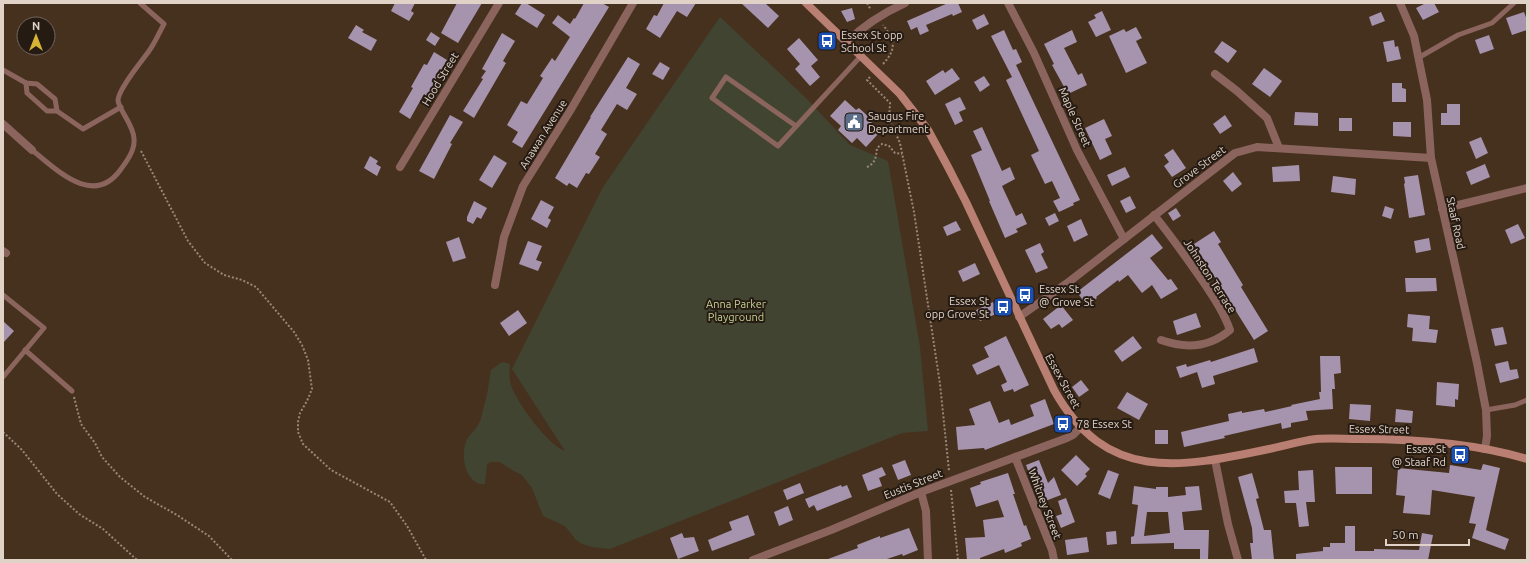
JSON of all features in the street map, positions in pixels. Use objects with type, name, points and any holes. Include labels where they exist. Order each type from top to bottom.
[{"type":"main road","name":"Essex Street","points":[[806,3],[905,99],[928,130],[966,202],[1059,399],[1080,428],[1101,444],[1125,456],[1137,460],[1152,463],[1178,464],[1215,460],[1316,439],[1403,439],[1485,449],[1527,459]]},
{"type":"street","name":"Hood Street","points":[[400,167],[499,3]]},
{"type":"street","name":"Anawan Avenue","points":[[494,285],[504,237],[523,186],[570,111],[633,3]]},
{"type":"street","points":[[847,42],[863,27],[877,17],[905,3]]},
{"type":"street","name":"Maple Street","points":[[1008,3],[1034,53],[1077,150],[1124,238]]},
{"type":"street","name":"Staaf Road","points":[[1400,3],[1414,36],[1426,100],[1431,158],[1477,363],[1486,410],[1487,436],[1485,449]]},
{"type":"street","points":[[1215,74],[1237,91],[1267,118],[1279,148]]},
{"type":"street","points":[[3,124],[32,150]]},
{"type":"street","name":"Grove Street","points":[[1019,317],[1070,281],[1235,153],[1257,147],[1431,158]]},
{"type":"street","points":[[1442,209],[1527,188]]},
{"type":"street","name":"Johnston Terrace","points":[[1154,215],[1181,250],[1205,285],[1226,319],[1230,330],[1215,341],[1190,346],[1174,345],[1161,340]]},
{"type":"street","name":"Eustis Street","points":[[753,560],[831,530],[921,492],[1067,438],[1073,435],[1080,428]]},
{"type":"street","name":"Whitney Street","points":[[1015,457],[1052,550],[1054,560]]},
{"type":"street","points":[[1215,460],[1228,524],[1238,560]]},
{"type":"street","points":[[921,492],[926,511],[928,560]]},
{"type":"lane","points":[[32,150],[66,177],[86,186],[102,184],[116,177],[130,158],[135,140],[130,122],[118,100],[123,89],[150,51],[164,24],[140,3]]},
{"type":"lane","points":[[1418,58],[1458,36],[1492,23],[1514,3]]},
{"type":"lane","points":[[796,126],[726,77],[712,98],[778,146],[861,56]]},
{"type":"lane","points":[[3,70],[26,83],[37,84],[55,99],[57,111]]},
{"type":"lane","points":[[26,83],[27,94],[47,111],[57,111],[83,129],[121,107]]},
{"type":"lane","points":[[3,295],[44,328],[3,377]]},
{"type":"lane","points":[[25,350],[72,391]]},
{"type":"lane","points":[[1486,410],[1515,405],[1527,400]]},
{"type":"path","points":[[867,3],[871,10]]},
{"type":"path","points":[[882,24],[891,37],[894,46],[891,54],[885,62]]},
{"type":"path","points":[[867,80],[890,103],[890,118],[898,136],[914,212],[940,384],[958,560]]},
{"type":"path","points":[[135,140],[188,241],[205,263],[224,275],[242,280],[256,287],[294,332],[302,345],[308,360],[312,389],[300,413],[298,422],[298,432],[303,444],[331,470],[390,502],[407,526],[426,560]]},
{"type":"path","points":[[867,167],[873,163],[876,158],[878,148],[882,144],[889,146],[895,153],[902,154]]},
{"type":"path","points":[[72,391],[81,424],[102,457],[120,477],[145,497],[177,515],[209,536],[232,560]]},
{"type":"path","points":[[3,432],[22,450],[57,494],[79,514],[103,529],[137,560]]},
{"type":"green space","name":"Anna Parker Playground","points":[[720,17],[807,99],[850,145],[888,161],[920,347],[928,431],[902,433],[610,549],[592,547],[582,544],[576,540],[565,526],[543,516],[532,488],[522,475],[500,462],[491,462],[487,464],[485,484],[478,483],[473,480],[466,469],[464,462],[464,448],[470,435],[481,420],[491,370],[502,362],[510,364],[510,382],[512,388],[527,414],[551,441],[565,451],[512,369],[603,187]]},
{"type":"building","points":[[395,3],[415,3],[411,11],[414,13],[409,21],[391,11]]},
{"type":"building","points":[[457,3],[482,3],[458,43],[441,33]]},
{"type":"building","points":[[522,3],[526,3],[545,15],[537,28],[515,14]]},
{"type":"building","points":[[584,3],[602,3],[609,7],[522,148],[512,142],[518,132],[507,125],[521,101],[527,104],[543,78],[540,76],[552,58],[555,61],[570,37],[552,23],[558,15],[570,24],[574,18],[575,19]]},
{"type":"building","points":[[664,3],[696,3],[687,17],[677,11],[660,38],[646,29],[654,15],[657,16]]},
{"type":"building","points":[[741,3],[765,3],[779,16],[768,28]]},
{"type":"building","points":[[948,3],[958,3],[962,12],[953,16],[952,14],[926,25],[929,31],[920,35],[917,27],[911,30],[907,21]]},
{"type":"building","points":[[1426,3],[1434,3],[1439,12],[1423,20],[1416,8]]},
{"type":"building","points":[[852,8],[855,19],[847,22],[841,11]]},
{"type":"building","points":[[1102,11],[1111,30],[1096,37],[1088,22],[1096,18],[1094,15]]},
{"type":"building","points":[[1381,12],[1385,21],[1372,26],[1369,17]]},
{"type":"building","points":[[1524,12],[1527,20],[1527,30],[1512,35],[1506,18]]},
{"type":"building","points":[[984,14],[989,24],[977,30],[972,20]]},
{"type":"building","points":[[356,25],[364,30],[362,32],[377,40],[371,51],[348,38]]},
{"type":"building","points":[[1136,27],[1142,38],[1136,41],[1147,63],[1126,73],[1109,36],[1124,29],[1126,32]]},
{"type":"building","points":[[1004,30],[1013,50],[1016,49],[1022,62],[1016,65],[1080,200],[1073,203],[1074,205],[1059,212],[1053,201],[1060,198],[1052,181],[1045,184],[1031,155],[1039,151],[1006,80],[1012,77],[991,36]]},
{"type":"building","points":[[1072,30],[1077,42],[1064,48],[1078,75],[1082,73],[1087,85],[1068,94],[1052,65],[1054,64],[1044,44]]},
{"type":"building","points":[[431,32],[440,38],[435,46],[426,40]]},
{"type":"building","points":[[502,33],[515,41],[503,61],[506,63],[474,118],[463,111],[483,79],[481,78],[486,71],[482,69]]},
{"type":"building","points":[[1489,35],[1494,49],[1480,54],[1475,40]]},
{"type":"building","points":[[799,38],[818,60],[811,66],[820,77],[810,86],[795,69],[800,64],[787,49]]},
{"type":"building","points":[[1394,40],[1395,47],[1398,46],[1401,59],[1387,62],[1383,42]]},
{"type":"building","points":[[1222,41],[1237,51],[1228,63],[1214,52]]},
{"type":"building","points":[[434,52],[447,60],[427,96],[424,94],[410,119],[399,112],[413,88],[411,87],[424,64],[427,65]]},
{"type":"building","points":[[628,57],[640,64],[626,88],[637,94],[627,110],[617,104],[601,130],[607,134],[595,154],[600,157],[589,174],[586,173],[577,188],[569,183],[567,186],[555,178],[590,117]]},
{"type":"building","points":[[660,62],[670,68],[663,80],[652,74]]},
{"type":"building","points":[[952,68],[960,79],[935,95],[926,81],[943,70],[945,73]]},
{"type":"building","points":[[1264,68],[1282,81],[1270,97],[1252,84]]},
{"type":"building","points":[[984,76],[990,85],[980,92],[974,82]]},
{"type":"building","points":[[1392,83],[1402,83],[1402,88],[1406,89],[1406,102],[1392,102]]},
{"type":"building","points":[[960,97],[966,109],[959,112],[963,121],[955,125],[945,104]]},
{"type":"building","name":"Saugus Fire Department","points":[[845,100],[856,110],[859,108],[873,121],[870,124],[879,133],[866,147],[857,138],[852,143],[838,130],[841,126],[830,116]]},
{"type":"building","points":[[1447,104],[1460,104],[1460,125],[1441,125],[1441,113],[1447,113]]},
{"type":"building","points":[[1295,112],[1318,113],[1318,126],[1294,125]]},
{"type":"building","points":[[450,115],[463,122],[450,143],[452,144],[434,179],[419,171]]},
{"type":"building","points":[[1225,115],[1232,126],[1220,134],[1213,124]]},
{"type":"building","points":[[1339,118],[1352,118],[1352,131],[1339,131]]},
{"type":"building","points":[[1104,119],[1112,136],[1105,139],[1112,154],[1100,160],[1085,128]]},
{"type":"building","points":[[1393,122],[1411,122],[1411,137],[1393,136]]},
{"type":"building","points":[[982,127],[1002,171],[1010,167],[1015,179],[1002,186],[1016,216],[1022,213],[1027,224],[1016,229],[1018,232],[1005,238],[971,155],[982,150],[973,131]]},
{"type":"building","points":[[1481,137],[1488,153],[1476,159],[1469,142]]},
{"type":"building","points":[[1173,149],[1186,168],[1172,177],[1164,166],[1169,162],[1164,155]]},
{"type":"building","points":[[494,155],[507,163],[492,188],[479,180]]},
{"type":"building","points":[[370,156],[378,161],[376,164],[381,167],[377,176],[364,168]]},
{"type":"building","points":[[1485,164],[1490,177],[1471,185],[1466,172]]},
{"type":"building","points":[[1299,165],[1300,181],[1273,182],[1272,167]]},
{"type":"building","points":[[1125,167],[1130,177],[1112,186],[1107,175]]},
{"type":"building","points":[[1233,172],[1242,184],[1232,192],[1223,181]]},
{"type":"building","points":[[1418,175],[1425,215],[1409,218],[1404,177]]},
{"type":"building","points":[[1333,176],[1356,179],[1355,195],[1331,192]]},
{"type":"building","points":[[1130,196],[1136,208],[1126,213],[1120,201]]},
{"type":"building","points":[[541,200],[554,207],[548,218],[551,220],[547,228],[531,219]]},
{"type":"building","points":[[474,201],[487,208],[481,219],[477,217],[473,224],[467,221],[467,217]]},
{"type":"building","points":[[1385,206],[1394,209],[1391,219],[1382,216]]},
{"type":"building","points":[[1176,208],[1181,216],[1173,221],[1168,213]]},
{"type":"building","points":[[1055,213],[1059,221],[1049,226],[1045,218]]},
{"type":"building","points":[[1081,219],[1088,235],[1074,242],[1067,226]]},
{"type":"building","points":[[956,221],[961,230],[947,236],[943,227]]},
{"type":"building","points":[[1518,224],[1525,238],[1511,244],[1505,230]]},
{"type":"building","points":[[1214,231],[1221,242],[1218,244],[1243,285],[1241,287],[1268,331],[1254,340],[1194,244]]},
{"type":"building","points":[[1152,234],[1163,248],[1150,258],[1168,280],[1171,279],[1178,289],[1161,299],[1152,285],[1142,293],[1128,275],[1119,282],[1118,280],[1087,306],[1077,292]]},
{"type":"building","points":[[459,237],[466,258],[453,262],[446,242]]},
{"type":"building","points":[[1429,238],[1431,250],[1416,253],[1414,241]]},
{"type":"building","points":[[528,241],[542,246],[536,260],[542,262],[538,271],[519,264]]},
{"type":"building","points":[[1040,243],[1044,252],[1041,254],[1048,268],[1036,273],[1025,250]]},
{"type":"building","points":[[975,263],[980,274],[963,282],[958,271]]},
{"type":"building","points":[[1405,278],[1436,278],[1437,291],[1406,292]]},
{"type":"building","points":[[993,302],[998,313],[980,321],[976,310]]},
{"type":"building","points":[[1061,305],[1073,320],[1062,328],[1059,324],[1051,329],[1043,319]]},
{"type":"building","points":[[518,310],[527,323],[509,336],[500,323]]},
{"type":"building","points":[[1196,313],[1201,327],[1177,335],[1173,321]]},
{"type":"building","points":[[1408,314],[1430,316],[1429,329],[1438,330],[1436,343],[1412,341],[1413,328],[1407,327]]},
{"type":"building","points":[[3,321],[14,331],[3,343]]},
{"type":"building","points":[[1503,327],[1507,344],[1495,346],[1491,329]]},
{"type":"building","points":[[1006,336],[1029,385],[1014,392],[1013,389],[1004,392],[1001,385],[1007,382],[999,365],[977,375],[972,365],[989,357],[984,347]]},
{"type":"building","points":[[1133,336],[1142,348],[1122,362],[1114,351]]},
{"type":"building","points":[[1254,348],[1258,362],[1213,376],[1215,384],[1202,388],[1197,372],[1180,378],[1176,367],[1186,364],[1187,367],[1210,360],[1211,362]]},
{"type":"building","points":[[1320,356],[1340,356],[1341,373],[1334,374],[1335,389],[1332,389],[1333,409],[1306,411],[1308,420],[1291,423],[1291,427],[1282,429],[1281,423],[1184,447],[1181,432],[1229,421],[1228,414],[1264,409],[1265,412],[1320,399]]},
{"type":"building","points":[[1508,361],[1510,370],[1517,369],[1519,378],[1500,383],[1495,364]]},
{"type":"building","points":[[1081,380],[1089,390],[1079,397],[1072,387]]},
{"type":"building","points":[[1437,382],[1459,384],[1458,400],[1455,399],[1455,407],[1436,405]]},
{"type":"building","points":[[1127,392],[1148,404],[1139,420],[1117,408]]},
{"type":"building","points":[[1045,399],[1054,424],[985,450],[984,448],[958,450],[956,427],[975,425],[969,409],[990,401],[999,423],[1009,419],[1011,425],[1034,416],[1030,405]]},
{"type":"building","points":[[1350,404],[1371,405],[1370,421],[1349,419]]},
{"type":"building","points":[[1396,409],[1413,411],[1412,423],[1395,422]]},
{"type":"building","points":[[1155,430],[1168,430],[1168,444],[1155,444]]},
{"type":"building","points":[[1076,455],[1090,469],[1085,474],[1087,476],[1077,486],[1061,470]]},
{"type":"building","points":[[905,460],[911,475],[898,480],[892,465]]},
{"type":"building","points":[[1039,460],[1048,483],[1054,477],[1061,495],[1040,503],[1026,465]]},
{"type":"building","points":[[1483,464],[1500,468],[1486,530],[1509,539],[1505,550],[1472,538],[1476,524],[1469,523],[1475,497],[1432,490],[1430,515],[1403,513],[1405,496],[1396,495],[1398,468],[1449,473],[1450,465],[1481,470]]},
{"type":"building","points":[[882,467],[886,475],[879,478],[882,486],[868,491],[862,475]]},
{"type":"building","points":[[1335,467],[1372,467],[1372,494],[1336,494]]},
{"type":"building","points":[[1108,470],[1119,474],[1110,499],[1098,494]]},
{"type":"building","points":[[1313,470],[1315,502],[1306,502],[1309,526],[1299,527],[1296,503],[1285,503],[1284,491],[1299,490],[1298,471]]},
{"type":"building","points":[[1008,473],[1015,494],[1013,494],[1024,526],[1026,525],[1031,539],[1021,543],[1022,546],[1005,553],[1004,549],[980,558],[980,560],[967,560],[965,538],[985,537],[983,520],[1004,517],[998,500],[976,507],[970,488],[981,484],[980,482]]},
{"type":"building","points":[[1252,473],[1259,498],[1256,499],[1264,530],[1271,530],[1274,560],[1252,560],[1250,543],[1253,543],[1252,528],[1238,477]]},
{"type":"building","points":[[800,483],[804,493],[787,500],[783,490]]},
{"type":"building","points":[[841,485],[842,487],[847,485],[852,497],[817,511],[814,505],[809,508],[805,499]]},
{"type":"building","points":[[1134,486],[1156,489],[1156,487],[1168,487],[1168,497],[1186,495],[1185,487],[1199,486],[1202,510],[1182,512],[1184,530],[1209,530],[1208,560],[1200,560],[1200,549],[1174,549],[1174,543],[1131,544],[1131,537],[1134,536],[1138,505],[1132,504]],"holes":[[[1147,512],[1168,512],[1170,533],[1144,536]]]},
{"type":"building","points":[[1066,498],[1075,522],[1061,528],[1056,516],[1062,514],[1058,501]]},
{"type":"building","points":[[788,506],[793,520],[779,526],[774,512]]},
{"type":"building","points":[[748,515],[755,535],[712,551],[708,540],[732,530],[729,522]]},
{"type":"building","points":[[1345,526],[1355,526],[1355,551],[1374,551],[1374,549],[1419,550],[1422,533],[1433,535],[1428,560],[1296,560],[1296,554],[1323,551],[1323,547],[1330,547],[1330,543],[1345,543]]},
{"type":"building","points":[[909,528],[918,550],[903,556],[902,554],[884,560],[828,560],[858,548],[857,545],[880,536],[880,538]]},
{"type":"building","points":[[1116,531],[1117,544],[1107,545],[1106,532]]},
{"type":"building","points":[[682,533],[684,538],[694,537],[699,551],[678,559],[670,538]]},
{"type":"building","points":[[1087,537],[1089,552],[1067,555],[1065,540]]},
{"type":"place","name":"Essex St opp School St","points":[[827,41]]},
{"type":"place","name":"Saugus Fire Department","points":[[854,122]]},
{"type":"place","name":"Essex St @ Grove St","points":[[1025,295]]},
{"type":"place","name":"Essex St opp Grove St","points":[[1003,307]]},
{"type":"place","name":"78 Essex St","points":[[1063,424]]},
{"type":"place","name":"Essex St @ Staaf Rd","points":[[1460,455]]}]
